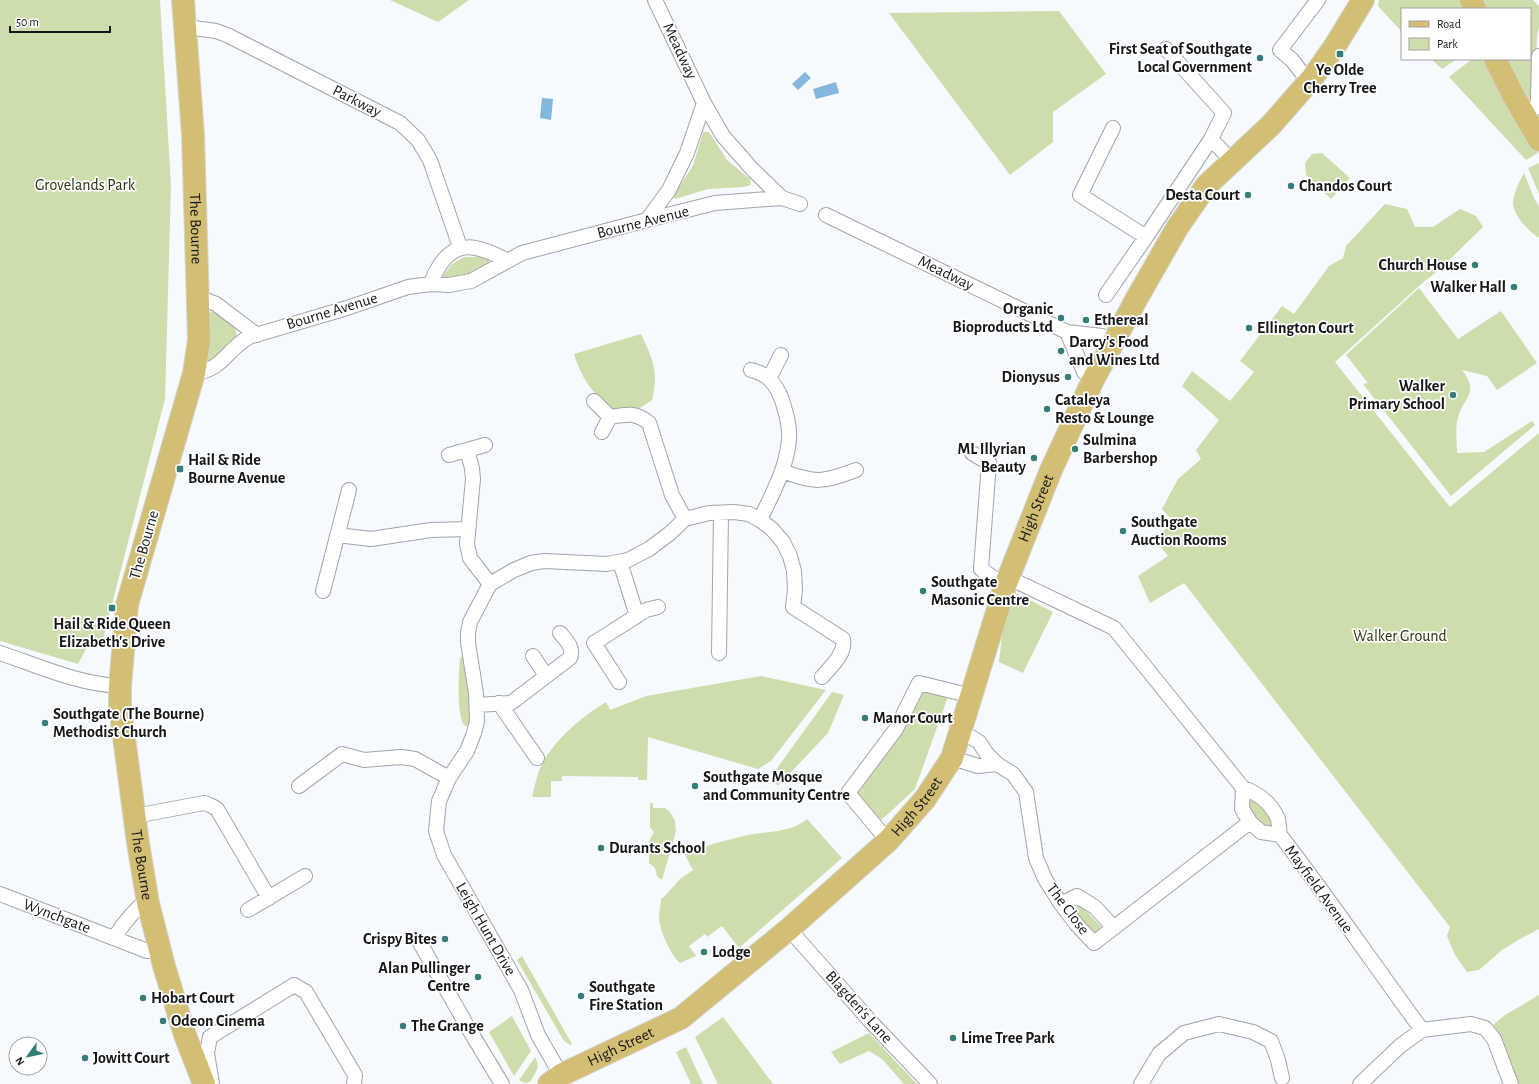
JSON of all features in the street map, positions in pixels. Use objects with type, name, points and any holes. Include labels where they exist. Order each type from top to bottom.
[{"type":"main road","name":"The Bourne","points":[[183,0],[193,135],[199,340],[194,373],[127,605],[120,686],[120,706],[134,816],[147,900],[160,951],[185,1035],[204,1084]]},
{"type":"main road","name":"High Street","points":[[555,1080],[681,1018],[789,929],[888,841],[925,799],[952,758],[1007,582],[1051,470],[1093,380],[1150,274],[1177,228],[1206,186],[1270,124],[1309,82],[1335,46],[1363,0]]},
{"type":"main road","points":[[1496,60],[1514,97],[1539,140]]},
{"type":"street","name":"Meadway","points":[[655,0],[704,102],[723,136],[752,169],[782,198],[800,204]]},
{"type":"street","points":[[1309,82],[1292,60],[1280,50],[1318,0]]},
{"type":"street","name":"Parkway","points":[[186,27],[216,31],[227,35],[400,123],[418,140],[430,160],[460,247]]},
{"type":"street","points":[[1106,295],[1211,139],[1224,112],[1166,49]]},
{"type":"street","points":[[1527,118],[1537,104],[1538,100],[1539,56]]},
{"type":"street","points":[[647,220],[669,190],[681,166],[704,102]]},
{"type":"street","points":[[1113,128],[1080,195],[1146,237]]},
{"type":"street","points":[[1211,139],[1232,161]]},
{"type":"street","name":"Bourne Avenue","points":[[194,373],[211,370],[226,358],[239,343],[257,335],[347,308],[408,287],[431,284],[449,285],[471,280],[506,260],[522,253],[715,203],[782,198]]},
{"type":"street","name":"Meadway","points":[[826,215],[1067,332],[1102,336],[1114,340]]},
{"type":"street","points":[[431,284],[436,270],[452,252],[460,247],[478,248],[506,260]]},
{"type":"street","points":[[1130,260],[1150,274]]},
{"type":"street","points":[[198,297],[216,304],[257,335]]},
{"type":"street","points":[[1067,332],[1084,372],[1093,380]]},
{"type":"street","points":[[769,379],[781,355]]},
{"type":"street","points":[[751,370],[759,372],[769,379],[778,389],[788,427],[789,439],[782,471],[760,520]]},
{"type":"street","points":[[594,401],[610,417]]},
{"type":"street","points":[[602,432],[610,417],[624,414],[640,416],[648,423],[672,495],[685,519]]},
{"type":"street","points":[[449,455],[485,445]]},
{"type":"street","points":[[468,450],[473,479],[467,544],[470,558],[490,584],[514,570],[531,563],[544,561],[607,564],[628,560],[649,549],[685,519],[709,513],[734,512],[749,514],[772,529],[783,542],[790,556],[794,571],[795,590],[793,607],[844,639],[844,651],[822,677]]},
{"type":"street","points":[[972,453],[989,463],[981,569],[1007,582],[1114,628],[1242,788],[1254,792],[1267,803],[1278,819],[1280,834]]},
{"type":"street","points":[[782,471],[815,481],[824,480],[856,470]]},
{"type":"street","points":[[323,591],[348,490]]},
{"type":"street","points":[[719,653],[721,513]]},
{"type":"street","points":[[337,535],[370,539],[431,530],[468,528]]},
{"type":"street","points":[[620,562],[637,616]]},
{"type":"street","name":"Leigh Hunt Drive","points":[[490,584],[470,622],[468,633],[468,643],[476,693],[477,721],[467,751],[449,778],[439,801],[436,831],[444,855],[521,990],[555,1080]]},
{"type":"street","points":[[620,682],[594,643],[646,610],[658,607]]},
{"type":"street","points":[[477,705],[511,703],[570,658],[572,652],[570,646],[560,633]]},
{"type":"street","points":[[0,654],[72,678],[104,685],[120,686]]},
{"type":"street","points":[[533,656],[546,676]]},
{"type":"street","points":[[888,841],[848,793],[896,729],[919,683],[972,696]]},
{"type":"street","points":[[499,703],[537,758]]},
{"type":"street","name":"The Close","points":[[961,731],[979,742],[987,754],[998,764],[1013,774],[1026,792],[1036,858],[1045,879],[1077,925],[1094,943],[1250,822]]},
{"type":"street","points":[[299,786],[342,754],[364,760],[401,757],[415,759],[449,778]]},
{"type":"street","points":[[952,758],[978,766],[998,764]]},
{"type":"street","points":[[1242,788],[1242,809],[1250,822]]},
{"type":"street","points":[[134,816],[204,803],[217,809],[269,898]]},
{"type":"street","name":"Mayfield Avenue","points":[[1250,822],[1261,832],[1280,834],[1318,884],[1352,934],[1422,1030]]},
{"type":"street","points":[[248,910],[305,876]]},
{"type":"street","name":"Wynchgate","points":[[0,894],[147,951],[160,951]]},
{"type":"street","points":[[1061,904],[1078,896],[1095,907],[1114,928]]},
{"type":"street","points":[[114,938],[121,927],[139,906],[147,900]]},
{"type":"street","name":"Blagden's Lane","points":[[789,929],[871,1022],[930,1084]]},
{"type":"street","points":[[420,941],[470,1031],[502,1084]]},
{"type":"street","points":[[212,1084],[207,1053],[210,1037],[294,985],[306,992],[355,1075],[356,1082],[354,1084]]},
{"type":"street","points":[[1141,1084],[1159,1054],[1184,1033],[1219,1024],[1253,1032],[1270,1041],[1278,1060],[1282,1078]]},
{"type":"street","points":[[1360,1084],[1400,1046],[1422,1030],[1471,1024],[1485,1028],[1494,1040],[1512,1084]]},
{"type":"green space","name":"Grovelands Park","points":[[0,0],[160,0],[171,186],[165,399],[102,643],[86,649],[78,664],[0,641]]},
{"type":"green space","points":[[390,0],[469,0],[438,22]]},
{"type":"green space","points":[[1379,0],[1464,0],[1468,8],[1401,8],[1401,31],[1378,6]]},
{"type":"green space","points":[[1480,0],[1533,0],[1539,6],[1539,27],[1537,35],[1534,93],[1531,99],[1526,101],[1505,60],[1531,60],[1531,8],[1484,8]]},
{"type":"green space","points":[[1059,11],[1106,74],[1053,112],[1053,142],[1010,175],[889,13]]},
{"type":"green space","points":[[1432,60],[1456,60],[1442,69]]},
{"type":"green space","points":[[1471,60],[1489,60],[1538,153],[1526,160],[1449,77]]},
{"type":"green space","points":[[703,132],[709,132],[727,160],[750,179],[751,185],[743,187],[708,189],[675,199],[673,195],[693,166]]},
{"type":"green space","points":[[1322,153],[1350,178],[1331,199],[1306,175],[1305,163],[1312,154]]},
{"type":"green space","points":[[1539,163],[1539,194],[1528,168]]},
{"type":"green space","points":[[1524,173],[1539,207],[1539,238],[1522,223],[1514,208],[1514,195]]},
{"type":"green space","name":"Walker Ground","points":[[1385,204],[1407,209],[1415,227],[1433,227],[1460,209],[1476,216],[1483,227],[1440,269],[1420,285],[1335,362],[1450,507],[1539,433],[1539,929],[1502,950],[1479,970],[1467,972],[1455,955],[1447,936],[1450,927],[1184,583],[1150,603],[1138,576],[1168,556],[1156,541],[1172,520],[1162,509],[1178,479],[1201,459],[1196,450],[1219,420],[1182,386],[1192,371],[1230,401],[1254,372],[1240,361],[1282,306],[1294,314],[1329,266],[1343,258],[1346,246]]},
{"type":"green space","points":[[464,257],[480,257],[490,261],[491,263],[469,274],[445,279],[443,276],[452,264]]},
{"type":"green space","name":"Walker Primary School","points":[[1419,288],[1458,339],[1501,311],[1537,363],[1497,390],[1487,376],[1462,370],[1470,385],[1470,390],[1469,396],[1460,411],[1457,422],[1457,453],[1484,452],[1532,421],[1535,425],[1451,496],[1363,384],[1368,383],[1346,355]]},
{"type":"green space","points":[[215,311],[233,325],[237,333],[237,337],[210,363],[206,359],[208,317],[211,312]]},
{"type":"green space","points":[[641,334],[654,366],[655,381],[652,400],[637,410],[612,409],[588,385],[580,371],[574,354]]},
{"type":"green space","points":[[1012,591],[1053,612],[1023,673],[999,662],[1005,611]]},
{"type":"green space","points":[[463,656],[466,660],[471,722],[468,726],[465,726],[462,721],[459,704],[460,658]]},
{"type":"green space","points":[[761,676],[826,690],[771,761],[758,769],[648,737],[647,780],[638,780],[638,777],[562,776],[562,781],[551,781],[551,797],[532,797],[540,768],[555,745],[579,721],[606,702],[610,710],[646,696]]},
{"type":"green space","points":[[919,683],[950,691],[915,789],[875,826],[848,793]]},
{"type":"green space","points":[[832,692],[844,695],[828,733],[778,786],[774,781],[773,774]]},
{"type":"green space","points":[[1253,798],[1272,819],[1272,829],[1254,818],[1249,805],[1249,799]]},
{"type":"green space","points":[[650,803],[653,803],[653,808],[665,808],[670,812],[675,821],[676,831],[662,880],[657,876],[655,868],[649,863],[649,841],[654,832],[650,827]]},
{"type":"green space","points":[[807,819],[842,858],[739,948],[722,926],[707,937],[705,934],[689,946],[696,956],[680,963],[666,942],[661,929],[659,915],[661,899],[680,879],[693,870],[684,853],[748,835],[787,829],[801,824]]},
{"type":"green space","points":[[1078,905],[1084,908],[1102,928],[1095,936],[1073,910]]},
{"type":"green space","points":[[522,956],[572,1044],[570,1045],[564,1041],[517,960]]},
{"type":"green space","points":[[1539,995],[1539,1084],[1517,1084],[1493,1025],[1505,1015]]},
{"type":"green space","points":[[512,1016],[531,1051],[514,1076],[489,1032]]},
{"type":"green space","points":[[723,1017],[773,1084],[718,1084],[695,1037]]},
{"type":"green space","points":[[869,1033],[917,1084],[904,1084],[882,1059],[869,1051],[840,1064],[831,1052]]},
{"type":"green space","points":[[686,1047],[703,1084],[691,1084],[676,1052]]},
{"type":"green space","points":[[535,1057],[538,1067],[530,1082],[525,1083],[519,1080]]},
{"type":"water","points":[[805,72],[811,78],[798,90],[792,84]]},
{"type":"water","points":[[836,82],[839,93],[816,99],[813,89]]},
{"type":"water","points":[[542,98],[553,99],[551,120],[540,118]]},
{"type":"place","name":"Ye Olde Cherry Tree","points":[[1340,54]]},
{"type":"place","name":"First Seat of Southgate Local Government","points":[[1260,58]]},
{"type":"place","name":"Chandos Court","points":[[1291,186]]},
{"type":"place","name":"Desta Court","points":[[1248,195]]},
{"type":"place","name":"Church House","points":[[1475,265]]},
{"type":"place","name":"Walker Hall","points":[[1514,287]]},
{"type":"place","name":"Organic Bioproducts Ltd","points":[[1061,318]]},
{"type":"place","name":"Ethereal","points":[[1086,320]]},
{"type":"place","name":"Ellington Court","points":[[1249,328]]},
{"type":"place","name":"Darcy's Food and Wines Ltd","points":[[1061,351]]},
{"type":"place","name":"Dionysus","points":[[1068,377]]},
{"type":"place","name":"Walker Primary School","points":[[1453,395]]},
{"type":"place","name":"Cataleya Resto & Lounge","points":[[1047,409]]},
{"type":"place","name":"Sulmina Barbershop","points":[[1075,449]]},
{"type":"place","name":"ML Illyrian Beauty","points":[[1034,458]]},
{"type":"place","name":"Hail & Ride Bourne Avenue","points":[[180,469]]},
{"type":"place","name":"Southgate Auction Rooms","points":[[1123,531]]},
{"type":"place","name":"Southgate Masonic Centre","points":[[923,591]]},
{"type":"place","name":"Hail & Ride Queen Elizabeth's Drive","points":[[112,608]]},
{"type":"place","name":"Manor Court","points":[[865,718]]},
{"type":"place","name":"Southgate (The Bourne) Methodist Church","points":[[45,723]]},
{"type":"place","name":"Southgate Mosque and Community Centre","points":[[695,786]]},
{"type":"place","name":"Durants School","points":[[601,848]]},
{"type":"place","name":"Crispy Bites","points":[[445,939]]},
{"type":"place","name":"Lodge","points":[[704,952]]},
{"type":"place","name":"Alan Pullinger Centre","points":[[478,977]]},
{"type":"place","name":"Southgate Fire Station","points":[[581,996]]},
{"type":"place","name":"Hobart Court","points":[[143,998]]},
{"type":"place","name":"Odeon Cinema","points":[[163,1021]]},
{"type":"place","name":"The Grange","points":[[403,1026]]},
{"type":"place","name":"Lime Tree Park","points":[[953,1038]]},
{"type":"place","name":"Jowitt Court","points":[[85,1058]]}]
